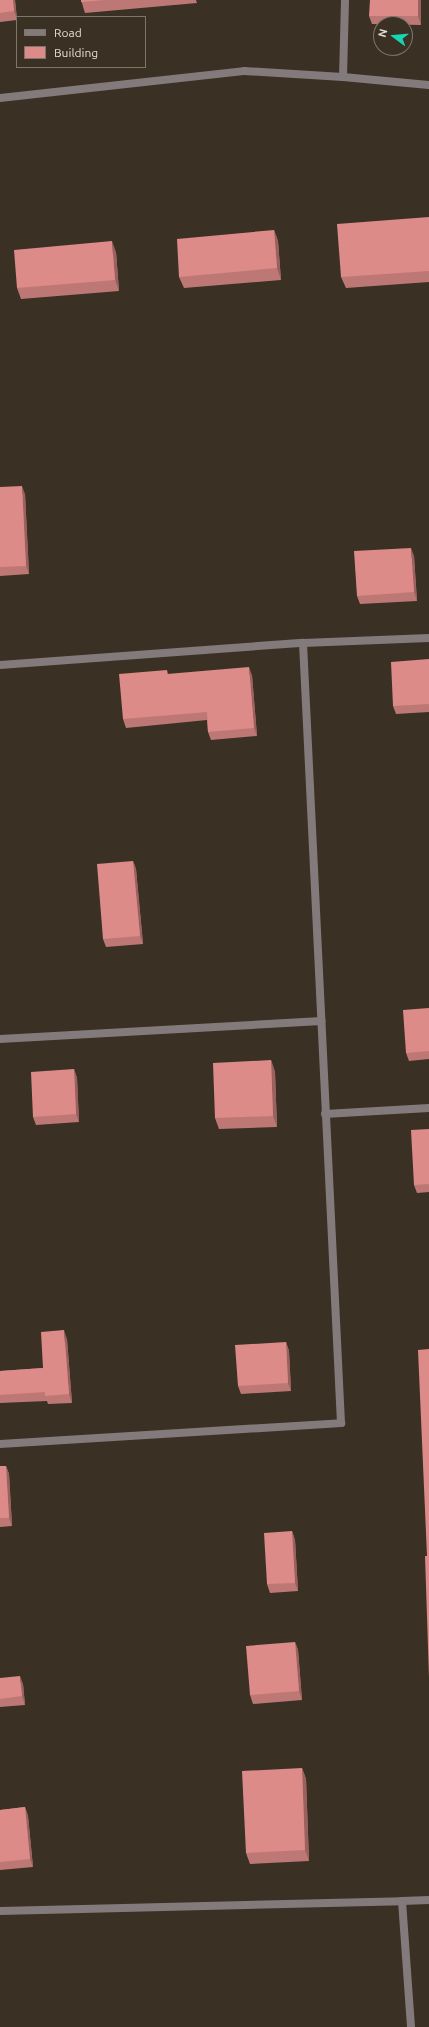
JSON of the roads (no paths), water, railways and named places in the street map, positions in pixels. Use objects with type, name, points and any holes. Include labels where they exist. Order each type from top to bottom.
[{"type":"street","points":[[343,76],[345,0]]},
{"type":"street","points":[[0,98],[244,70],[343,76],[429,85]]},
{"type":"street","points":[[0,665],[303,643],[429,638]]},
{"type":"street","points":[[0,1444],[341,1423],[303,643]]},
{"type":"street","points":[[0,1039],[321,1020]]},
{"type":"street","points":[[326,1114],[429,1108]]},
{"type":"street","points":[[0,1911],[429,1900]]},
{"type":"street","points":[[402,1901],[411,2027]]}]
